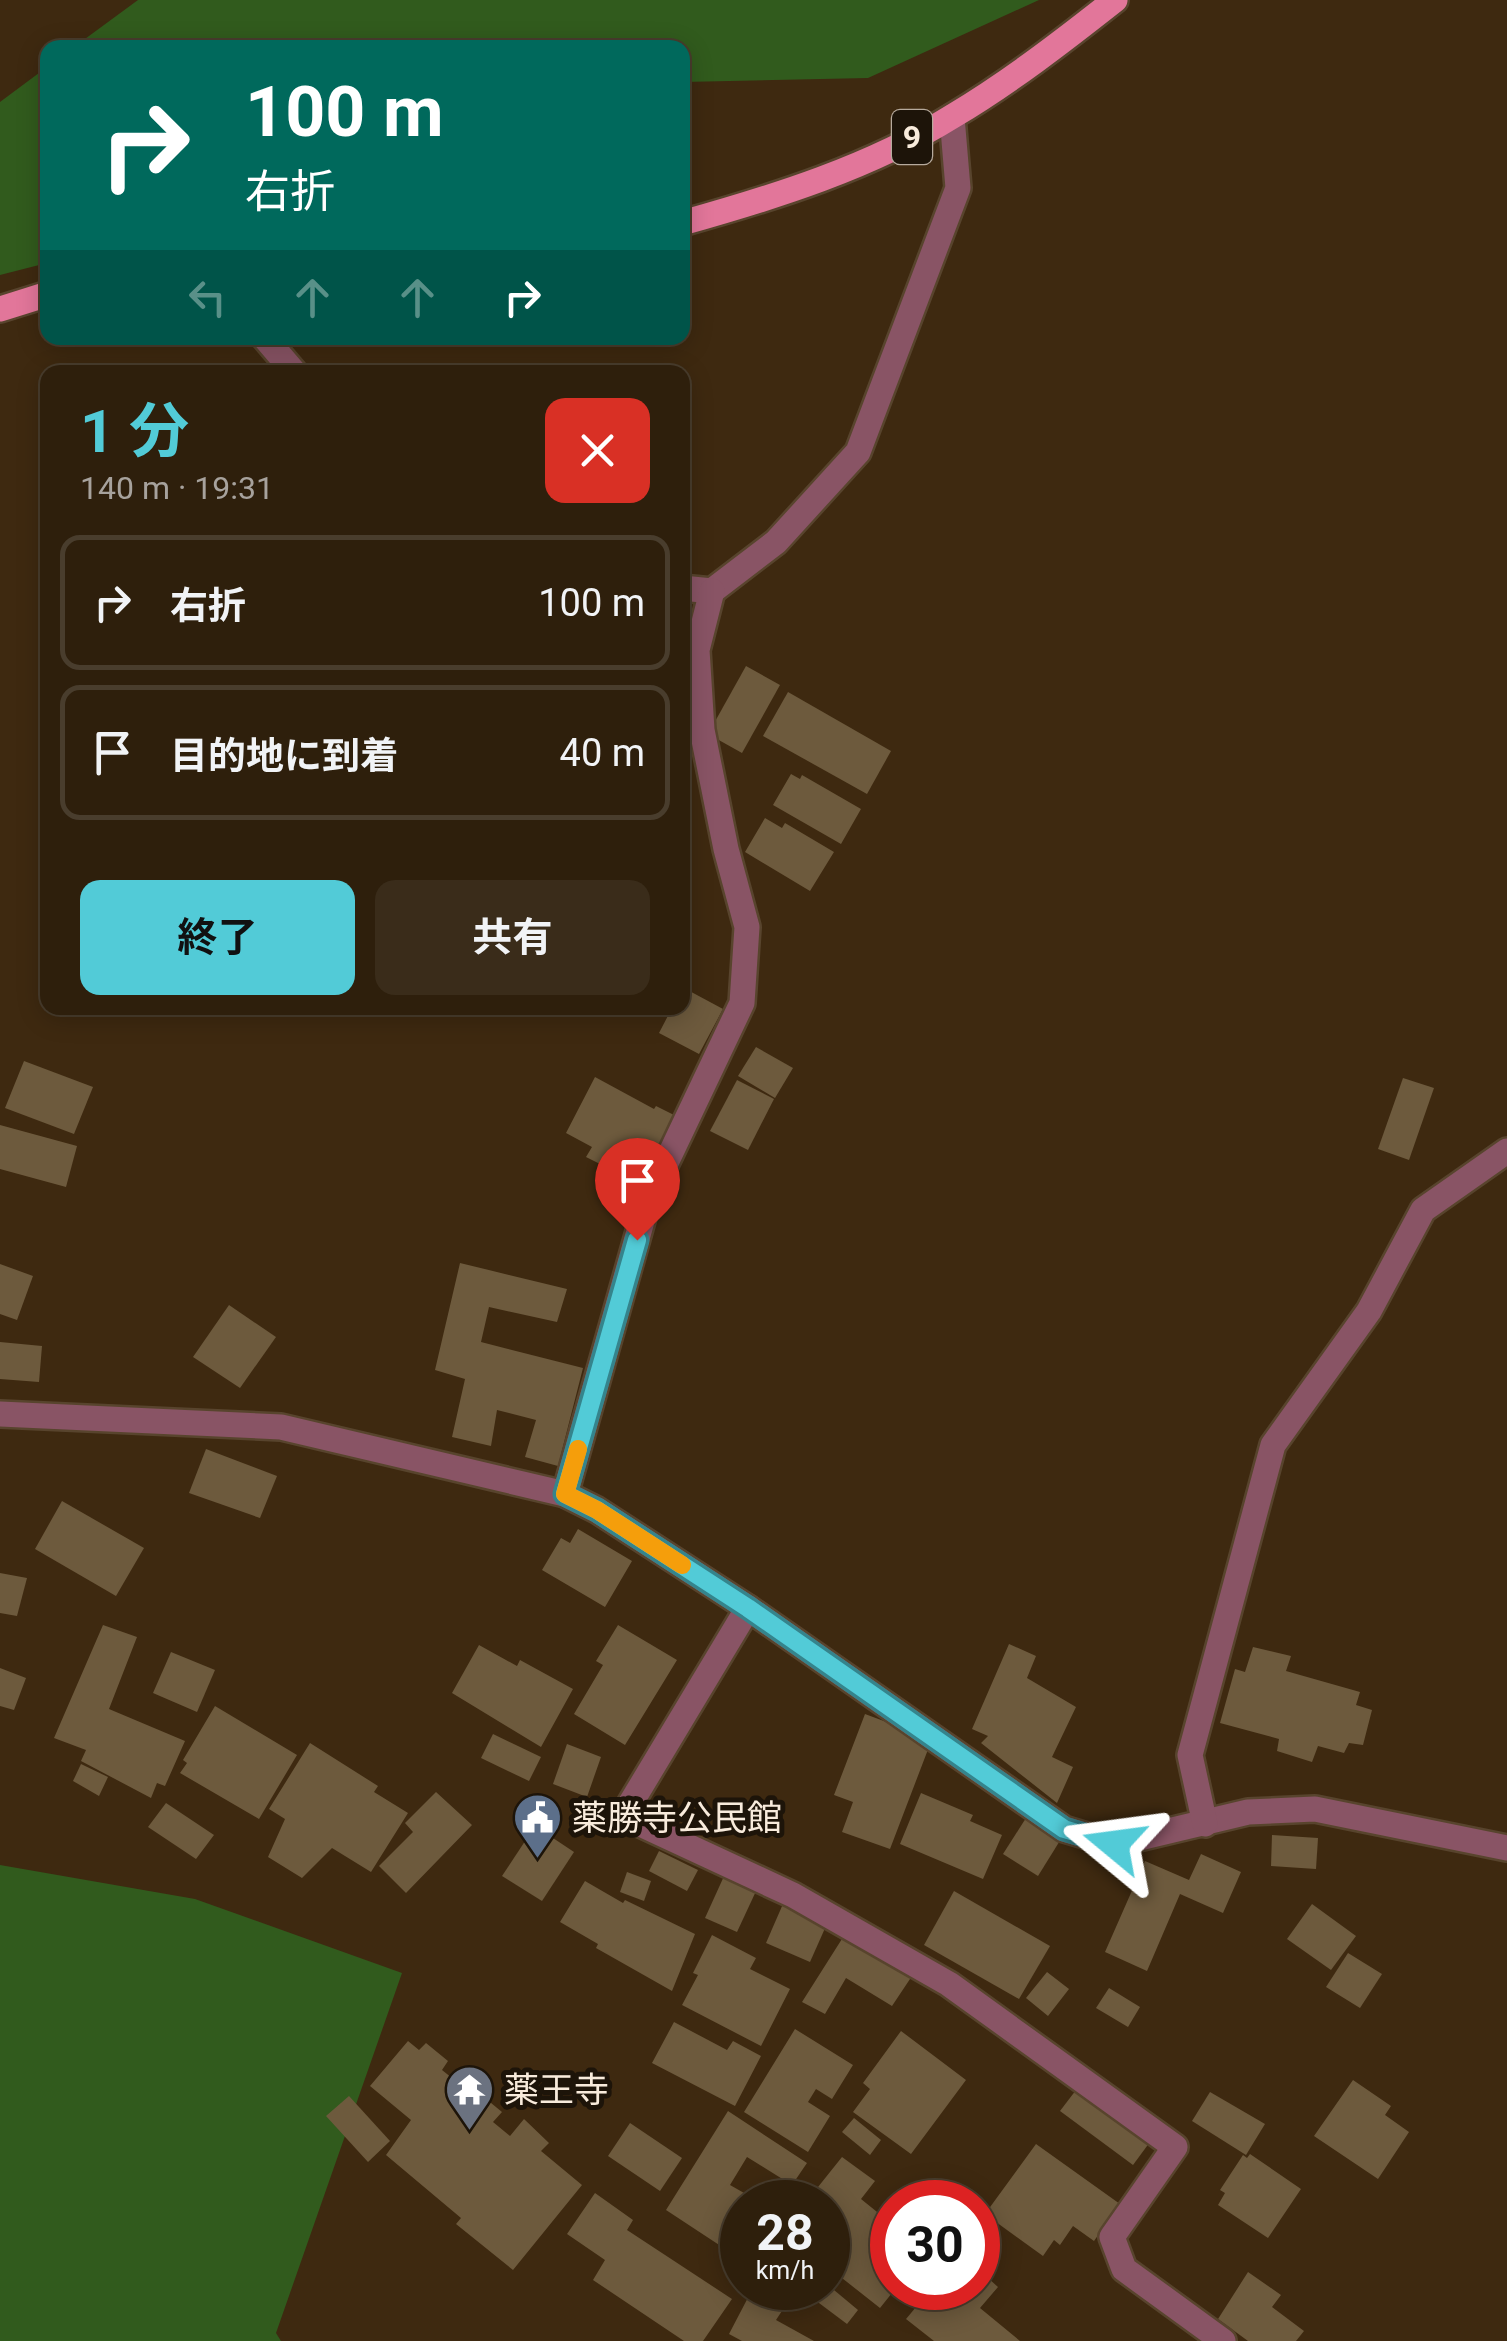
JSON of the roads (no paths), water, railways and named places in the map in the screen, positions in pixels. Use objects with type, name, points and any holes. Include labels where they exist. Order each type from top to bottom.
[{"type":"main road","name":"9","points":[[690,221],[760,202],[842,170],[952,117],[1116,0]]},
{"type":"main road","points":[[0,310],[40,297]]},
{"type":"street","points":[[565,1494],[647,1203],[742,1003],[746,928],[702,730],[697,650],[712,591],[776,542],[858,452],[958,188],[952,117]]},
{"type":"street","points":[[271,345],[288,365]]},
{"type":"street","points":[[690,589],[712,591]]},
{"type":"street","points":[[1205,1824],[1190,1755],[1273,1444],[1369,1311],[1423,1210],[1507,1151]]},
{"type":"street","points":[[0,1414],[282,1427],[565,1494],[597,1510],[748,1608],[1064,1829],[1114,1844],[1248,1812],[1316,1809],[1507,1848]]},
{"type":"street","points":[[748,1608],[622,1816],[792,1894],[949,1984],[1175,2148],[1112,2237],[1124,2269],[1222,2341]]},
{"type":"place","name":"薬勝寺公民館","points":[[537,1860]]},
{"type":"place","name":"薬王寺","points":[[469,2132]]}]
